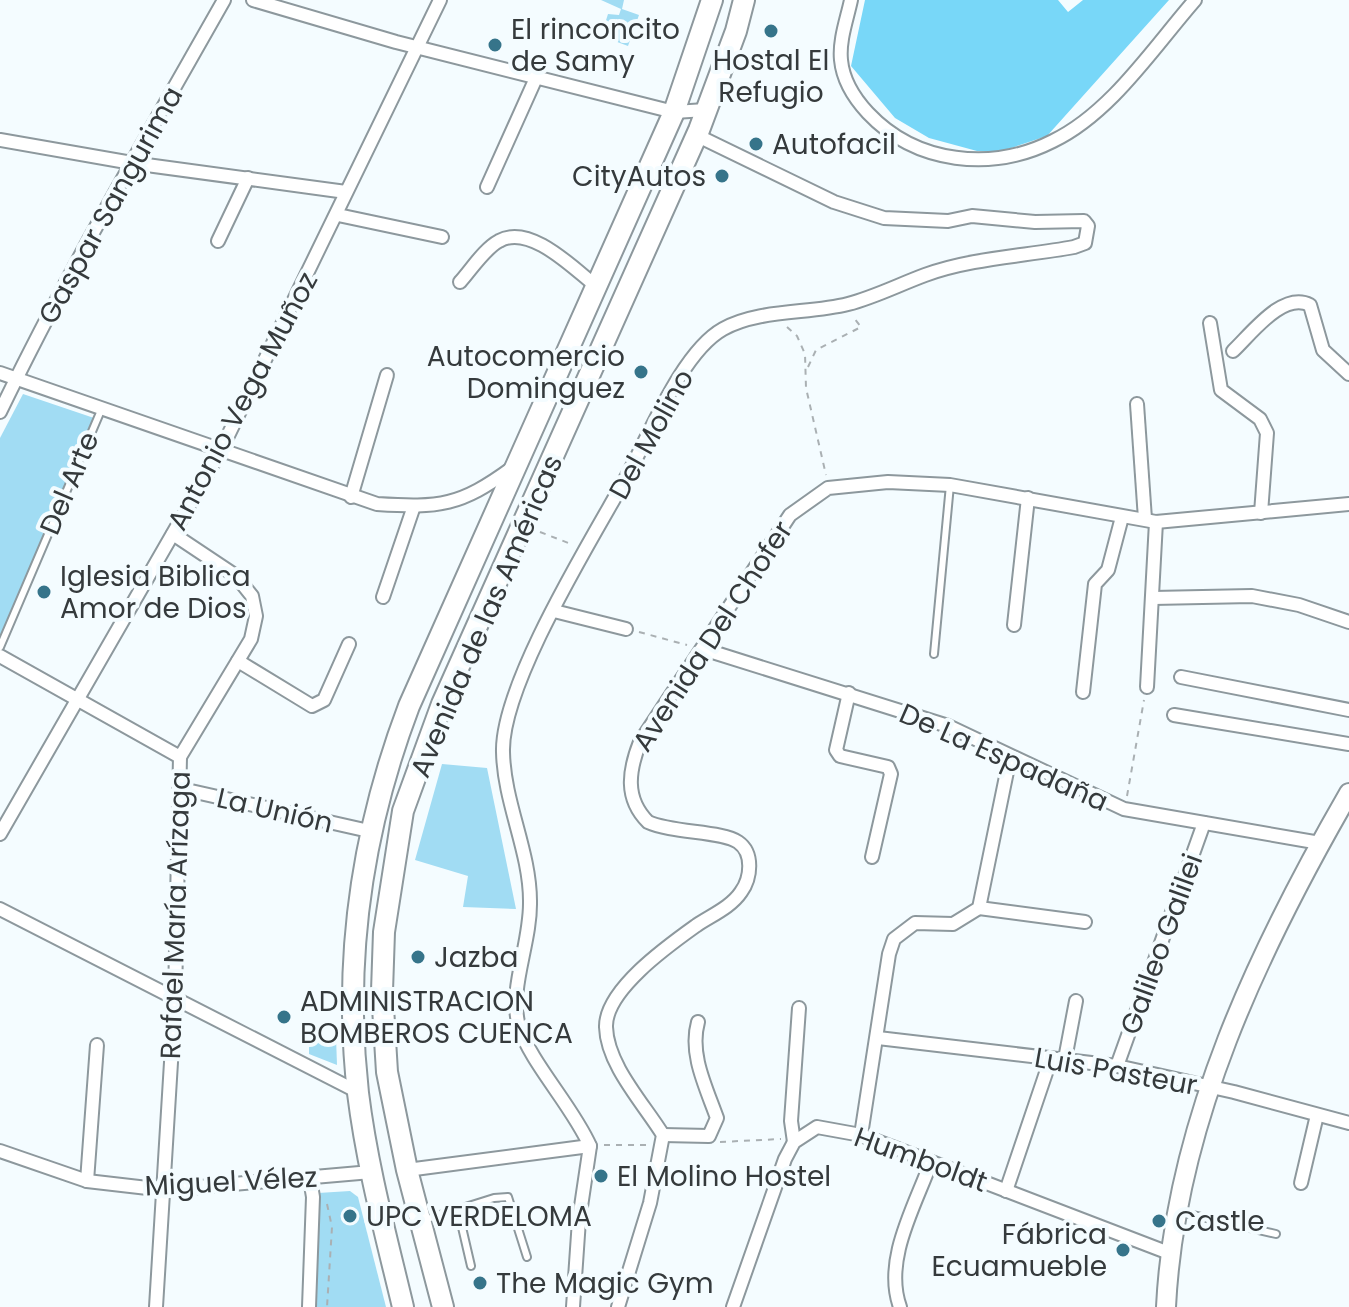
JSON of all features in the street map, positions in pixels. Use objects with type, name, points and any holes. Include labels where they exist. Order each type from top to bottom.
[{"type":"main road","name":"Avenida de las Américas","points":[[403,1307],[371,1172],[358,1092],[353,995],[360,881],[369,831],[389,759],[409,706],[674,112],[712,0]]},
{"type":"main road","name":"Avenida de las Américas","points":[[443,1307],[407,1170],[387,1072],[382,991],[384,932],[403,811],[442,704],[696,135],[744,0]]},
{"type":"street","name":"Gaspar Sangurima","points":[[0,412],[132,163],[224,0]]},
{"type":"street","points":[[253,0],[416,47],[674,112],[706,110]]},
{"type":"street","name":"Antonio Vega Muñoz","points":[[0,834],[221,450],[440,0]]},
{"type":"street","points":[[851,0],[841,60],[857,101],[893,136],[918,150],[974,160],[1027,153],[1083,124],[1195,0]]},
{"type":"street","points":[[487,187],[536,78]]},
{"type":"street","name":"Del Molino","points":[[590,1146],[582,1127],[523,1036],[515,998],[531,927],[530,890],[506,780],[504,725],[514,695],[586,552],[687,367],[704,344],[724,329],[775,316],[845,305],[886,294],[926,275],[1074,247],[1085,243],[1088,231],[1075,218],[1035,222],[972,216],[948,221],[884,218],[834,202],[696,135]]},
{"type":"street","points":[[0,140],[132,163],[346,192]]},
{"type":"street","points":[[218,241],[248,178]]},
{"type":"street","points":[[338,215],[442,237]]},
{"type":"street","points":[[460,282],[497,242],[516,238],[552,253],[596,286]]},
{"type":"street","points":[[1233,351],[1290,301],[1300,300],[1310,305],[1323,350],[1349,373]]},
{"type":"street","points":[[1210,323],[1221,390],[1260,419],[1267,433],[1261,513]]},
{"type":"street","points":[[0,373],[377,504],[414,506],[459,502],[518,463]]},
{"type":"street","points":[[351,497],[387,375]]},
{"type":"street","points":[[1137,404],[1150,520],[1153,598],[1147,687]]},
{"type":"street","name":"Avenida Del Chofer","points":[[663,1135],[613,1055],[606,1026],[607,1013],[622,989],[655,959],[732,902],[746,883],[750,867],[739,843],[648,822],[641,815],[631,793],[630,767],[640,742],[703,649],[738,589],[790,515],[828,488],[874,482],[950,485],[1150,520],[1349,504]]},
{"type":"street","points":[[1014,625],[1028,498]]},
{"type":"street","points":[[383,597],[414,506]]},
{"type":"street","points":[[1083,692],[1095,584],[1108,570],[1122,517]]},
{"type":"street","name":"Rafael María Arízaga","points":[[156,1307],[175,997],[182,789],[180,757],[251,639],[256,616],[252,596],[236,576],[173,534]]},
{"type":"street","points":[[1153,598],[1264,597],[1349,622]]},
{"type":"street","points":[[554,611],[626,629]]},
{"type":"street","points":[[238,661],[312,706],[324,700],[349,644]]},
{"type":"street","name":"De La Espadaña","points":[[703,649],[948,726],[1124,809],[1320,843]]},
{"type":"street","points":[[0,656],[180,757]]},
{"type":"street","points":[[1181,677],[1349,710]]},
{"type":"street","points":[[849,693],[836,750],[840,756],[888,767],[891,774],[872,857]]},
{"type":"street","points":[[1174,715],[1349,744]]},
{"type":"street","points":[[979,908],[1010,757]]},
{"type":"street","name":"La Unión","points":[[182,789],[369,831]]},
{"type":"street","points":[[1166,1307],[1169,1253],[1176,1212],[1210,1087],[1261,962],[1320,843],[1349,793]]},
{"type":"street","name":"Galileo Galilei","points":[[1117,1066],[1204,823]]},
{"type":"street","points":[[861,1135],[889,954],[894,939],[915,923],[953,924],[979,908],[1085,922]]},
{"type":"street","points":[[0,909],[358,1092]]},
{"type":"street","points":[[1065,1059],[1076,1001]]},
{"type":"street","points":[[733,1307],[794,1142],[791,1121],[799,1008]]},
{"type":"street","points":[[618,1307],[650,1203],[663,1135],[709,1136],[716,1127],[717,1118],[698,1062],[694,1035],[698,1022]]},
{"type":"street","name":"Luis Pasteur","points":[[878,1038],[1117,1066],[1349,1123]]},
{"type":"street","points":[[87,1181],[97,1045]]},
{"type":"street","points":[[1006,1191],[1051,1058]]},
{"type":"street","points":[[1301,1183],[1317,1115]]},
{"type":"street","name":"Humboldt","points":[[794,1142],[817,1127],[861,1135],[1169,1253]]},
{"type":"street","points":[[407,1170],[590,1146],[579,1220],[573,1307]]},
{"type":"street","name":"Miguel Vélez","points":[[0,1151],[87,1181],[165,1190],[371,1172]]},
{"type":"street","points":[[900,1307],[895,1278],[897,1257],[931,1162]]},
{"type":"street","points":[[309,1307],[313,1197],[310,1179]]},
{"type":"lane","name":"Del Arte","points":[[0,647],[102,408]]},
{"type":"lane","points":[[934,654],[950,485]]},
{"type":"lane","points":[[420,1220],[494,1198],[508,1197],[527,1257]]},
{"type":"lane","points":[[458,1210],[471,1266]]},
{"type":"lane","points":[[1176,1212],[1276,1234]]},
{"type":"path","points":[[807,368],[816,350],[861,327],[845,305]]},
{"type":"path","points":[[775,316],[801,342],[807,368],[806,388],[828,488]]},
{"type":"path","points":[[535,530],[586,552]]},
{"type":"path","points":[[626,629],[703,649]]},
{"type":"path","points":[[1124,809],[1147,687]]},
{"type":"path","points":[[310,1179],[328,1206],[332,1227],[327,1307]]},
{"type":"shaded area","points":[[601,0],[624,0],[622,9],[639,15],[628,46],[601,36],[608,14],[619,15],[621,9]]},
{"type":"shaded area","points":[[865,0],[1058,0],[1068,12],[1083,0],[1169,0],[1047,136],[999,152],[977,151],[929,138],[895,118],[851,66]]},
{"type":"shaded area","points":[[23,394],[94,418],[0,641],[0,438]]},
{"type":"shaded area","points":[[442,764],[487,768],[516,909],[463,907],[468,876],[415,860]]},
{"type":"shaded area","points":[[309,1037],[336,1037],[337,1065],[309,1054]]},
{"type":"shaded area","points":[[350,1191],[358,1197],[386,1307],[317,1307],[318,1193]]},
{"type":"place","name":"Hostal El Refugio","points":[[771,31]]},
{"type":"place","name":"El rinconcito de Samy","points":[[495,45]]},
{"type":"place","name":"Autofacil","points":[[756,144]]},
{"type":"place","name":"CityAutos","points":[[722,176]]},
{"type":"place","name":"Autocomercio Dominguez","points":[[641,372]]},
{"type":"place","name":"Iglesia Biblica Amor de Dios","points":[[44,592]]},
{"type":"place","name":"Jazba","points":[[418,957]]},
{"type":"place","name":"ADMINISTRACION BOMBEROS CUENCA","points":[[284,1017]]},
{"type":"place","name":"El Molino Hostel","points":[[601,1176]]},
{"type":"place","name":"UPC VERDELOMA","points":[[350,1216]]},
{"type":"place","name":"Castle","points":[[1159,1221]]},
{"type":"place","name":"Fábrica Ecuamueble","points":[[1123,1250]]},
{"type":"place","name":"The Magic Gym","points":[[480,1283]]}]
